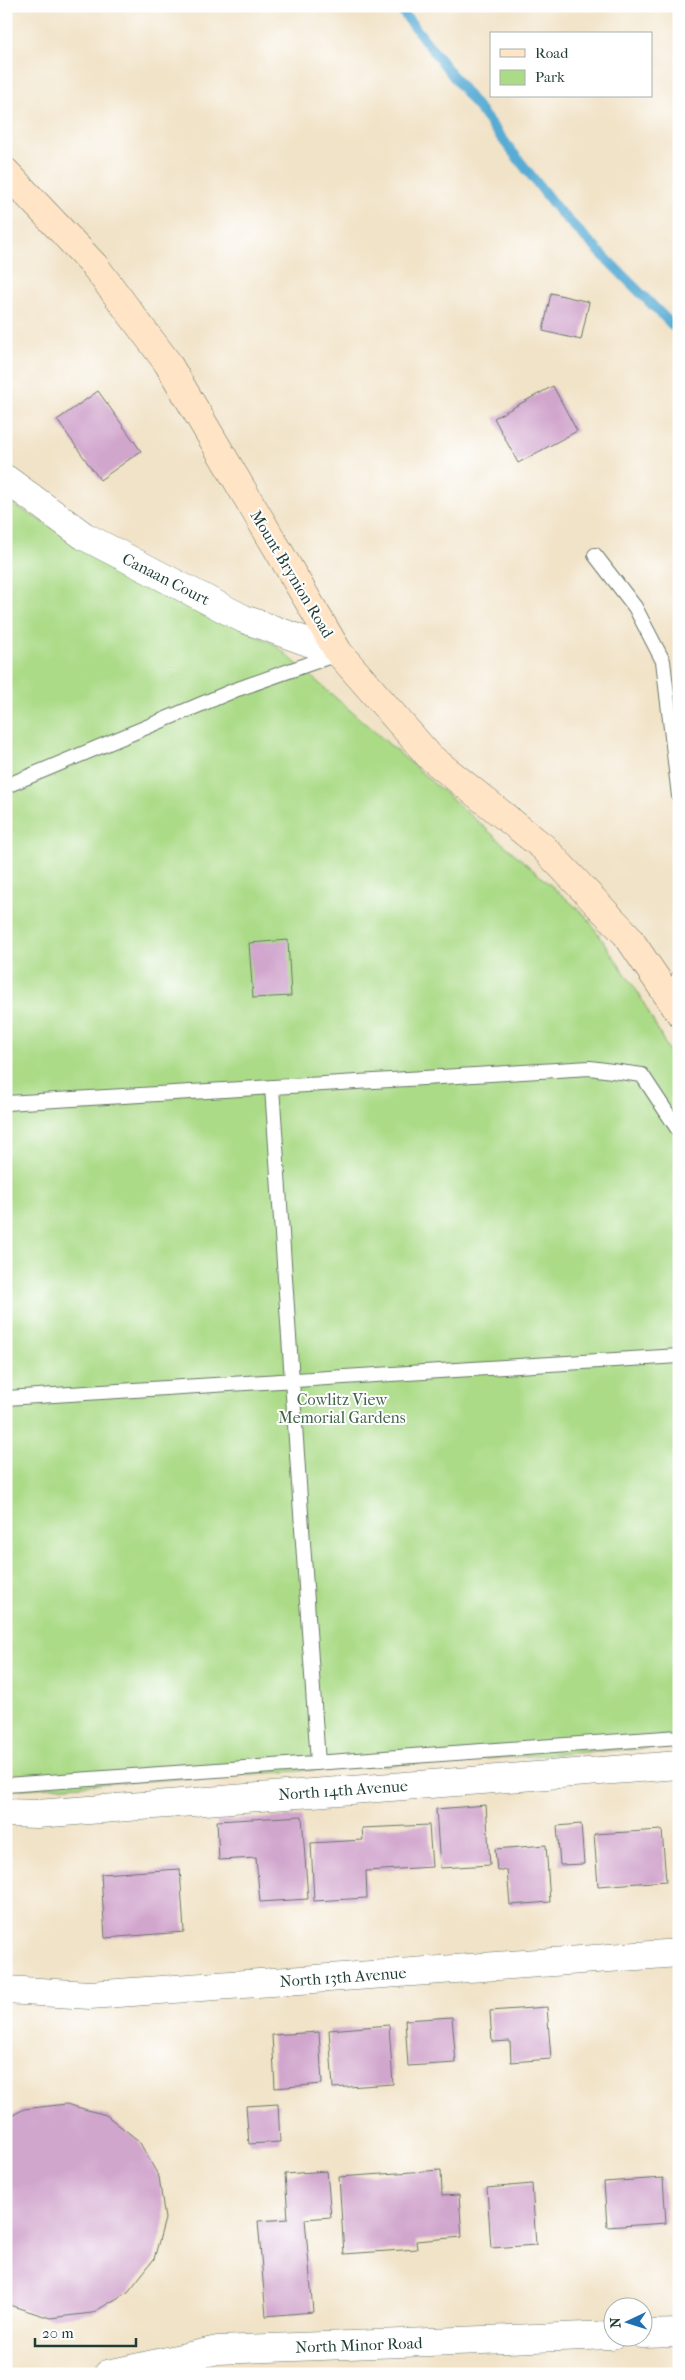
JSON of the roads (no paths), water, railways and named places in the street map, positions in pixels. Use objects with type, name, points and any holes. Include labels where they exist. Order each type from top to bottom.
[{"type":"street","name":"Mount Brynion Road","points":[[6,172],[94,266],[166,362],[339,653],[430,757],[543,847],[626,934],[677,1008]]},
{"type":"street","name":"Canaan Court","points":[[6,479],[92,541],[244,619],[339,653]]},
{"type":"street","name":"North 14th Avenue","points":[[6,1813],[37,1814],[679,1765]]},
{"type":"street","name":"North 13th Avenue","points":[[6,1990],[90,1994],[679,1953]]},
{"type":"street","points":[[652,2334],[679,2333]]},
{"type":"street","name":"North Minor Road","points":[[108,2374],[218,2350],[602,2336]]},
{"type":"lane","points":[[595,555],[635,607],[663,661],[679,796]]},
{"type":"lane","points":[[6,786],[235,690],[339,653]]},
{"type":"lane","points":[[677,1008],[679,977]]},
{"type":"lane","points":[[6,1103],[590,1068],[642,1075],[679,1131]]},
{"type":"lane","points":[[272,1087],[318,1762]]},
{"type":"lane","points":[[6,1398],[679,1356]]},
{"type":"lane","points":[[6,1785],[679,1737]]},
{"type":"waterway","points":[[398,6],[559,211],[679,332]]},
{"type":"park label","name":"Cowlitz View Memorial Gardens","points":[[342,1408]]}]
